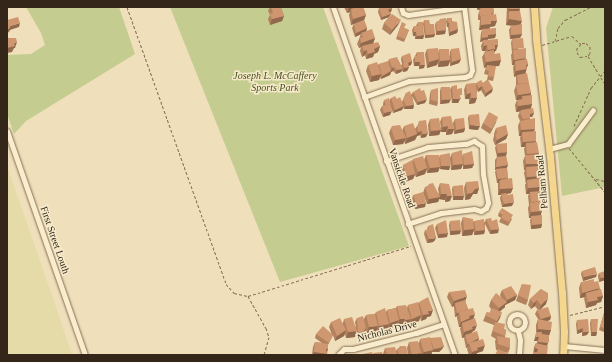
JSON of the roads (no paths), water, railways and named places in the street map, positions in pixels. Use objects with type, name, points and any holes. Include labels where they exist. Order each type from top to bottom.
[{"type":"main road","name":"Pelham Road","points":[[534,7],[536,39],[549,149],[563,317],[563,355]]},
{"type":"street","name":"Vansickle Road","points":[[333,7],[455,355]]},
{"type":"street","points":[[364,97],[409,82],[465,77],[470,75],[472,70],[464,7],[408,15],[403,13],[401,7]]},
{"type":"street","points":[[549,149],[568,144],[593,110]]},
{"type":"street","name":"First Street Louth","points":[[7,131],[86,355]]},
{"type":"street","points":[[386,161],[428,147],[466,144],[474,141],[482,146],[483,174],[488,203],[486,208],[479,211],[474,209],[441,213],[408,224]]},
{"type":"street","name":"Nicholas Drive","points":[[338,355],[344,349],[360,347],[416,333],[443,324]]},
{"type":"street","points":[[518,330],[520,340],[519,355]]},
{"type":"street","points":[[564,346],[605,350]]},
{"type":"park label","name":"Joseph L. McCaffery Sports Park","points":[[275,80]]}]
